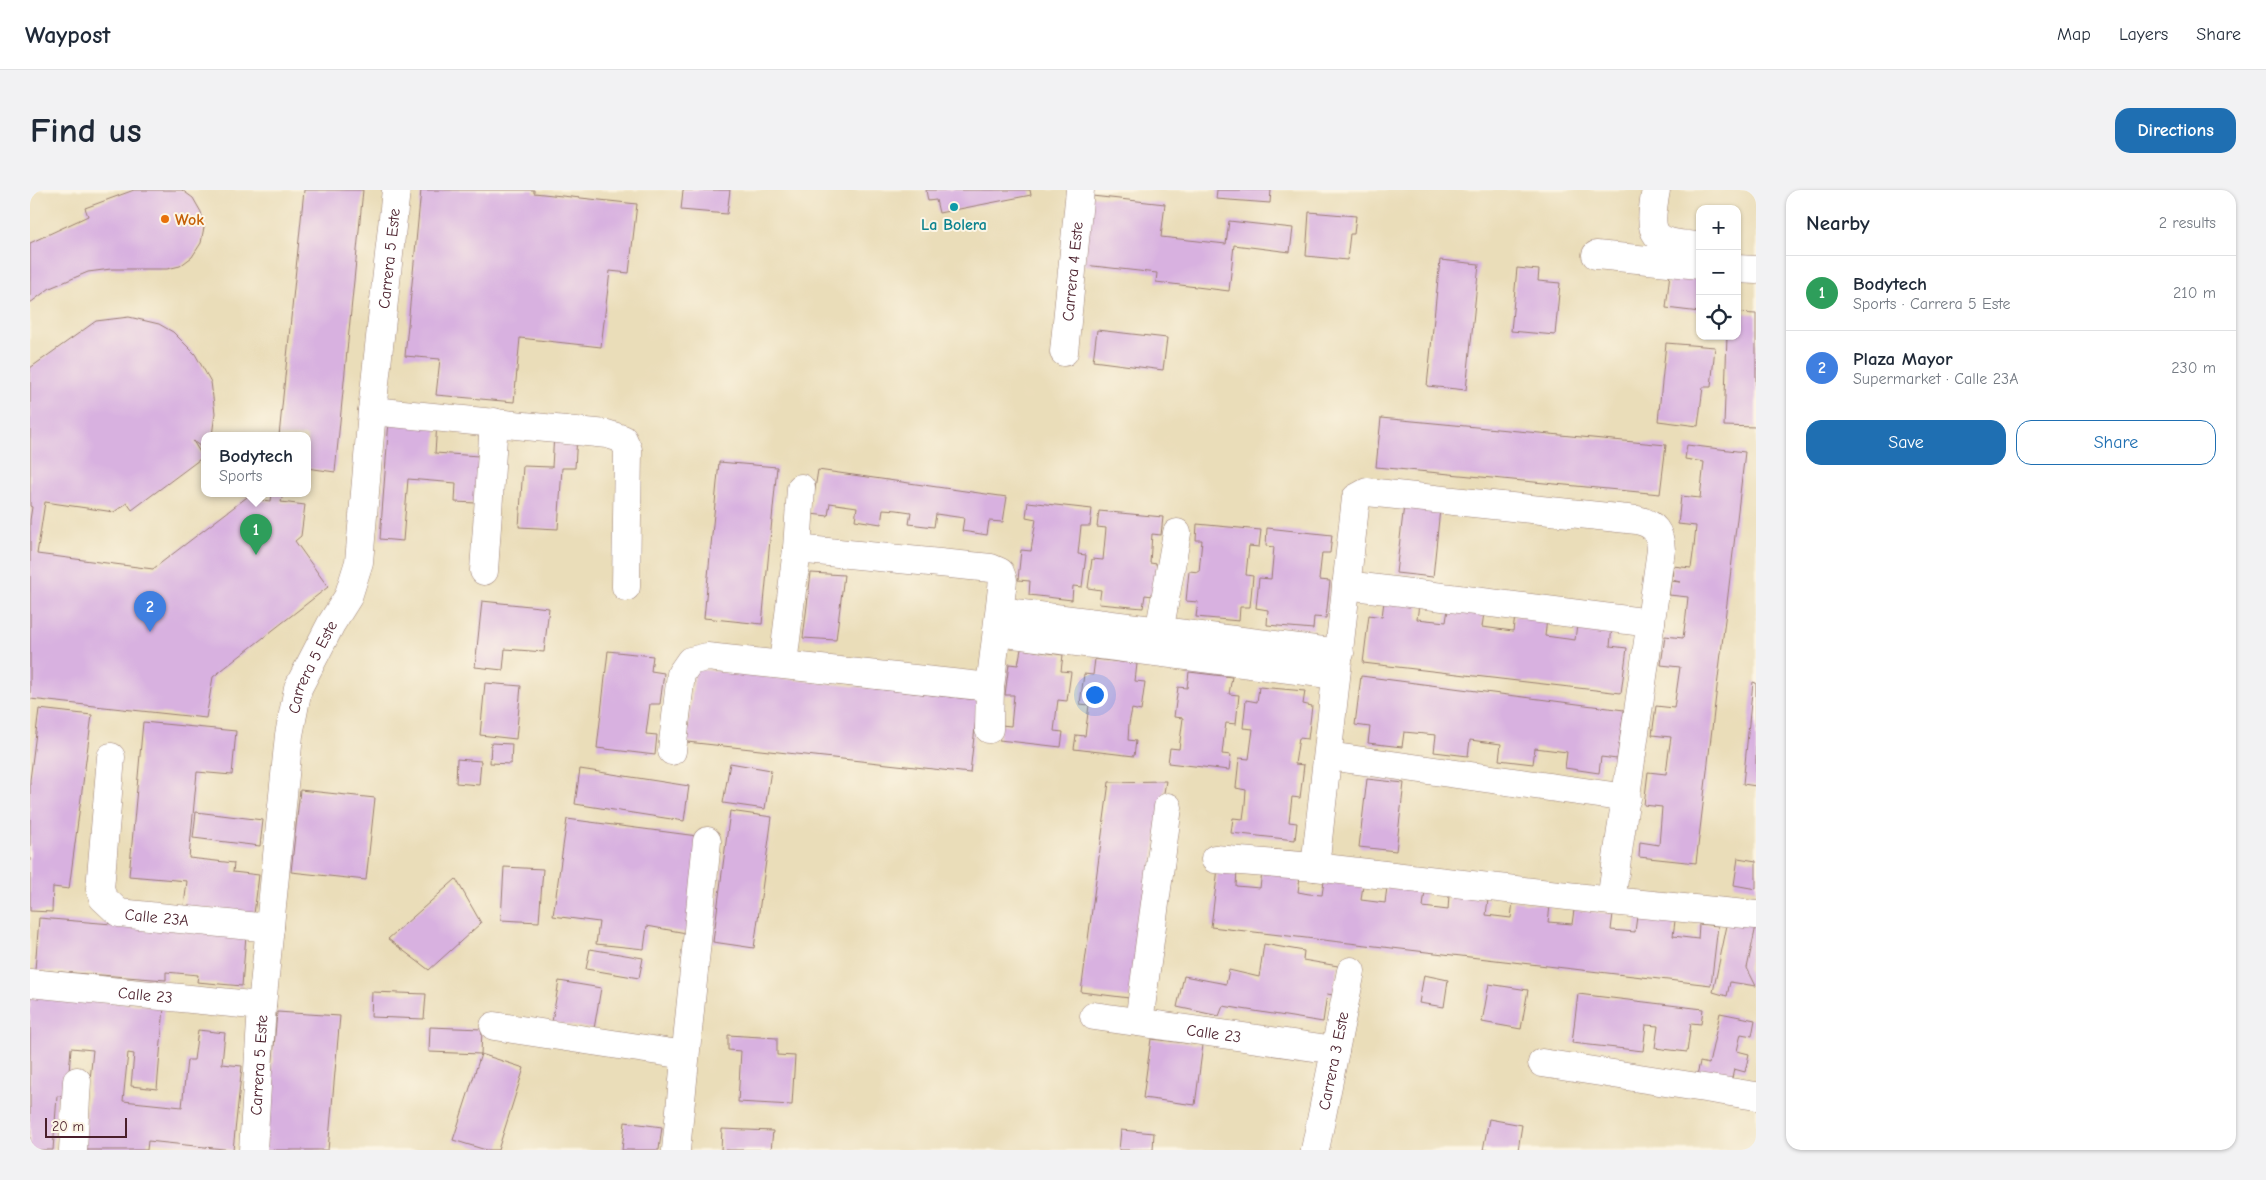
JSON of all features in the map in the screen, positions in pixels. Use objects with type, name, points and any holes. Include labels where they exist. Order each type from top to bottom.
[{"type":"street","name":"Carrera 5 Este","points":[[253,1150],[262,1006],[293,708],[298,688],[331,624],[348,597],[359,562],[372,410],[396,190]]},
{"type":"street","name":"Carrera 4 Este","points":[[1064,352],[1080,190]]},
{"type":"street","points":[[1656,190],[1651,217],[1655,232],[1667,243],[1696,246]]},
{"type":"street","points":[[1741,250],[1756,251]]},
{"type":"street","points":[[1596,255],[1696,265]]},
{"type":"street","points":[[1741,269],[1756,270]]},
{"type":"street","points":[[372,410],[607,434],[623,438],[628,450],[626,587]]},
{"type":"street","points":[[484,570],[494,422]]},
{"type":"street","points":[[783,664],[797,549],[800,488]]},
{"type":"street","points":[[1315,867],[1356,498],[1367,492],[1637,520],[1649,523],[1657,530],[1661,541],[1627,798],[1611,901]]},
{"type":"street","points":[[1157,642],[1177,533]]},
{"type":"street","points":[[797,549],[991,568],[1000,572],[1003,580],[990,688],[989,729]]},
{"type":"street","points":[[1346,585],[1651,623]]},
{"type":"street","points":[[998,622],[1338,664]]},
{"type":"street","points":[[672,751],[681,674],[690,661],[707,657],[990,688]]},
{"type":"street","points":[[1328,756],[1627,798]]},
{"type":"street","name":"Calle 23A","points":[[111,758],[100,878],[103,898],[110,907],[119,913],[270,928]]},
{"type":"street","points":[[1139,1022],[1168,807]]},
{"type":"street","points":[[676,1150],[707,841]]},
{"type":"street","points":[[1215,859],[1315,867],[1611,901],[1756,915]]},
{"type":"street","name":"Carrera 3 Este","points":[[1315,1150],[1351,971]]},
{"type":"street","name":"Calle 23","points":[[30,983],[262,1006]]},
{"type":"street","name":"Calle 23","points":[[1094,1016],[1335,1050]]},
{"type":"street","points":[[494,1026],[685,1055]]},
{"type":"street","points":[[1542,1062],[1756,1096]]},
{"type":"street","points":[[73,1150],[77,1081]]},
{"type":"building","points":[[134,190],[182,190],[193,198],[201,212],[204,227],[201,243],[192,257],[180,266],[167,269],[111,269],[88,272],[50,288],[30,303],[30,243],[88,216],[85,208]]},
{"type":"building","points":[[304,190],[363,190],[335,472],[311,469],[311,432],[279,432]]},
{"type":"building","points":[[421,190],[534,190],[534,193],[637,204],[629,273],[610,271],[601,347],[520,338],[514,402],[436,395],[440,359],[405,356]]},
{"type":"building","points":[[683,190],[730,190],[727,214],[681,210]]},
{"type":"building","name":"La Bolera","points":[[926,190],[1030,190],[1031,195],[939,213],[936,200],[928,201]]},
{"type":"building","points":[[1217,190],[1271,190],[1270,203],[1216,199]]},
{"type":"building","points":[[1092,196],[1165,204],[1161,237],[1226,244],[1229,221],[1293,228],[1290,252],[1234,245],[1229,291],[1156,282],[1157,273],[1084,265]]},
{"type":"building","points":[[1309,212],[1356,216],[1354,234],[1350,234],[1347,260],[1306,256]]},
{"type":"building","points":[[1440,260],[1479,264],[1466,390],[1427,386]]},
{"type":"building","points":[[1517,268],[1539,270],[1538,281],[1560,283],[1555,335],[1511,331]]},
{"type":"building","points":[[1670,273],[1696,276],[1696,312],[1666,308]]},
{"type":"building","points":[[1741,313],[1756,314],[1756,427],[1724,426],[1727,340],[1741,340]]},
{"type":"building","points":[[129,317],[159,324],[173,332],[195,354],[211,382],[215,413],[213,432],[201,432],[201,447],[193,441],[201,454],[201,458],[132,510],[127,503],[114,512],[45,502],[37,554],[153,569],[247,497],[258,497],[261,500],[271,501],[272,497],[282,497],[281,502],[305,505],[301,536],[295,541],[328,587],[213,677],[206,718],[30,699],[30,520],[32,507],[30,506],[30,368],[96,321]]},
{"type":"building","points":[[1097,330],[1167,338],[1163,370],[1093,361]]},
{"type":"building","points":[[1666,343],[1715,347],[1711,387],[1703,387],[1698,426],[1658,421]]},
{"type":"building","points":[[1381,418],[1666,445],[1660,494],[1376,467]]},
{"type":"building","points":[[389,420],[437,423],[435,453],[479,456],[476,503],[455,502],[456,483],[408,479],[403,541],[380,539]]},
{"type":"building","points":[[554,434],[577,436],[575,468],[562,468],[558,529],[519,527],[523,466],[552,467]]},
{"type":"building","points":[[1687,445],[1745,452],[1696,863],[1639,857],[1640,842],[1659,845],[1662,807],[1644,805],[1648,772],[1666,774],[1671,737],[1652,735],[1656,706],[1674,708],[1680,667],[1661,665],[1665,636],[1683,638],[1686,616],[1688,597],[1669,595],[1671,581],[1680,582],[1672,580],[1673,566],[1691,568],[1694,546],[1696,526],[1678,524],[1681,496],[1700,498],[1704,462],[1685,459]]},
{"type":"building","points":[[719,462],[777,467],[762,624],[704,618]]},
{"type":"building","points":[[818,470],[1007,497],[1003,522],[989,521],[987,535],[962,531],[964,518],[936,514],[934,527],[909,524],[911,512],[897,510],[883,509],[881,524],[855,520],[857,507],[830,503],[828,516],[811,514]]},
{"type":"building","points":[[1028,502],[1092,509],[1090,526],[1081,526],[1078,554],[1086,555],[1082,587],[1073,586],[1072,600],[1029,595],[1030,581],[1018,580],[1021,550],[1031,551],[1036,519],[1026,517]]},
{"type":"building","points":[[1404,505],[1440,509],[1433,577],[1396,573]]},
{"type":"building","points":[[1099,511],[1163,517],[1161,535],[1152,534],[1150,563],[1157,564],[1153,596],[1145,595],[1143,608],[1099,604],[1101,590],[1088,588],[1092,559],[1103,560],[1106,528],[1097,527]]},
{"type":"building","points":[[1197,524],[1261,530],[1259,547],[1249,546],[1246,575],[1253,576],[1250,607],[1240,607],[1239,621],[1196,617],[1198,602],[1186,601],[1189,571],[1199,572],[1202,540],[1196,540]]},
{"type":"building","points":[[1267,528],[1332,535],[1330,553],[1322,553],[1319,580],[1330,581],[1326,618],[1314,617],[1313,629],[1267,625],[1268,610],[1256,608],[1259,578],[1271,579],[1274,547],[1266,546]]},
{"type":"building","points":[[811,573],[844,575],[836,640],[803,638]]},
{"type":"building","points":[[482,601],[549,608],[544,652],[505,649],[503,670],[475,667]]},
{"type":"building","points":[[1384,601],[1419,605],[1417,619],[1446,622],[1448,609],[1484,613],[1482,627],[1513,631],[1515,616],[1547,619],[1545,636],[1575,640],[1577,624],[1612,627],[1610,646],[1627,648],[1621,693],[1363,663],[1369,615],[1382,617]]},
{"type":"building","points":[[1021,649],[1063,655],[1061,671],[1071,672],[1067,701],[1058,700],[1054,731],[1063,732],[1061,747],[999,740],[1001,725],[1011,726],[1014,695],[1005,695],[1009,664],[1018,665]]},
{"type":"building","points":[[608,651],[653,656],[651,671],[664,673],[660,704],[650,704],[646,734],[657,735],[655,755],[597,748]]},
{"type":"building","points":[[1095,659],[1137,664],[1135,681],[1145,682],[1141,711],[1132,709],[1129,724],[1128,740],[1136,741],[1134,756],[1074,749],[1076,735],[1085,736],[1089,705],[1080,704],[1084,674],[1093,675]]},
{"type":"building","points":[[695,669],[978,700],[970,773],[687,742]]},
{"type":"building","points":[[1189,672],[1232,677],[1229,694],[1239,695],[1236,724],[1226,723],[1224,737],[1222,754],[1231,755],[1229,770],[1168,763],[1170,748],[1179,749],[1183,718],[1174,717],[1178,687],[1187,688]]},
{"type":"building","points":[[1361,676],[1624,710],[1617,759],[1601,757],[1599,773],[1565,768],[1567,752],[1535,748],[1533,764],[1499,760],[1501,744],[1470,740],[1468,756],[1434,752],[1436,735],[1404,732],[1402,747],[1368,743],[1370,727],[1355,725]]},
{"type":"building","points":[[1753,682],[1756,683],[1756,786],[1743,784]]},
{"type":"building","points":[[485,683],[521,686],[516,739],[480,735]]},
{"type":"building","points":[[1259,687],[1305,691],[1303,704],[1312,706],[1308,739],[1299,738],[1295,764],[1304,765],[1300,798],[1292,797],[1289,822],[1297,823],[1295,840],[1231,833],[1233,818],[1243,819],[1245,804],[1246,790],[1236,788],[1239,758],[1249,759],[1253,729],[1243,728],[1246,700],[1257,702]]},
{"type":"building","points":[[39,709],[92,715],[69,889],[53,887],[52,912],[30,911],[30,780]]},
{"type":"building","points":[[143,722],[236,731],[232,775],[197,772],[189,858],[234,863],[233,872],[259,875],[254,914],[184,906],[187,881],[129,876]]},
{"type":"building","points":[[491,743],[512,744],[511,764],[490,763]]},
{"type":"building","points":[[457,759],[481,761],[479,785],[456,783]]},
{"type":"building","points":[[730,763],[771,770],[765,809],[723,803]]},
{"type":"building","points":[[580,769],[689,786],[684,821],[575,804]]},
{"type":"building","points":[[1367,779],[1404,783],[1396,851],[1359,847]]},
{"type":"building","points":[[1166,781],[1129,998],[1081,992],[1109,782]]},
{"type":"building","points":[[300,790],[375,798],[366,880],[291,872]]},
{"type":"building","points":[[730,811],[772,817],[754,948],[713,942]]},
{"type":"building","points":[[196,812],[263,820],[260,846],[193,838]]},
{"type":"building","points":[[567,819],[705,837],[692,934],[647,926],[644,949],[596,944],[599,922],[553,916]]},
{"type":"building","points":[[1738,858],[1756,861],[1756,889],[1734,885]]},
{"type":"building","points":[[504,867],[543,869],[539,922],[501,920]]},
{"type":"building","points":[[1218,868],[1237,870],[1236,886],[1260,888],[1262,872],[1300,877],[1298,892],[1309,894],[1322,895],[1324,881],[1363,885],[1361,900],[1385,903],[1387,887],[1425,891],[1423,907],[1448,910],[1449,895],[1488,899],[1486,915],[1511,918],[1513,901],[1550,906],[1548,922],[1572,924],[1574,910],[1613,914],[1611,930],[1635,932],[1637,916],[1675,921],[1673,936],[1698,939],[1699,924],[1718,926],[1711,985],[1211,927]]},
{"type":"building","points":[[456,879],[481,923],[429,970],[388,939]]},
{"type":"building","points":[[1729,916],[1756,926],[1747,968],[1756,986],[1730,982],[1727,996],[1713,992]]},
{"type":"building","points":[[39,918],[246,935],[242,986],[197,982],[198,975],[166,972],[166,980],[35,970]]},
{"type":"building","points":[[1264,944],[1304,951],[1303,960],[1338,966],[1333,995],[1327,994],[1323,1022],[1223,1006],[1219,1016],[1177,1007],[1184,976],[1226,984],[1229,970],[1259,977]]},
{"type":"building","points":[[590,949],[643,958],[639,978],[586,969]]},
{"type":"building","points":[[1424,975],[1448,980],[1444,1007],[1419,1003]]},
{"type":"building","points":[[559,981],[601,988],[594,1029],[552,1022]]},
{"type":"building","points":[[1489,984],[1528,990],[1521,1029],[1482,1022]]},
{"type":"building","points":[[372,992],[426,994],[424,1019],[371,1017]]},
{"type":"building","points":[[1578,994],[1703,1009],[1701,1024],[1691,1023],[1687,1052],[1655,1048],[1658,1026],[1646,1025],[1643,1051],[1572,1043]]},
{"type":"building","points":[[30,995],[164,1007],[157,1089],[131,1086],[134,1054],[128,1053],[123,1101],[182,1107],[187,1060],[194,1060],[198,1030],[225,1033],[222,1064],[242,1066],[233,1150],[148,1141],[147,1150],[83,1150],[93,1050],[71,1048],[67,1097],[57,1096],[53,1150],[30,1150]]},
{"type":"building","points":[[277,1012],[340,1016],[328,1150],[265,1150]]},
{"type":"building","points":[[1720,1013],[1755,1020],[1752,1036],[1741,1034],[1737,1051],[1749,1054],[1745,1072],[1734,1069],[1731,1083],[1697,1075],[1700,1062],[1709,1064]]},
{"type":"building","points":[[430,1027],[482,1029],[481,1054],[429,1052]]},
{"type":"building","points":[[728,1035],[777,1038],[777,1055],[795,1056],[792,1105],[738,1102],[741,1051],[728,1050]]},
{"type":"building","points":[[1151,1039],[1203,1045],[1195,1105],[1143,1098]]},
{"type":"building","points":[[481,1054],[524,1068],[498,1150],[486,1150],[453,1140]]},
{"type":"building","points":[[1489,1119],[1522,1125],[1518,1150],[1483,1150]]},
{"type":"building","points":[[625,1122],[662,1127],[659,1150],[622,1150]]},
{"type":"building","points":[[722,1129],[773,1131],[771,1150],[721,1150]]},
{"type":"building","points":[[1121,1130],[1154,1133],[1153,1150],[1119,1150]]},
{"type":"place","name":"La Bolera","points":[[954,207]]},
{"type":"place","name":"Wok","points":[[165,219]]},
{"type":"place","name":"Bodytech","points":[[256,555]]},
{"type":"place","name":"Plaza Mayor","points":[[150,632]]}]
